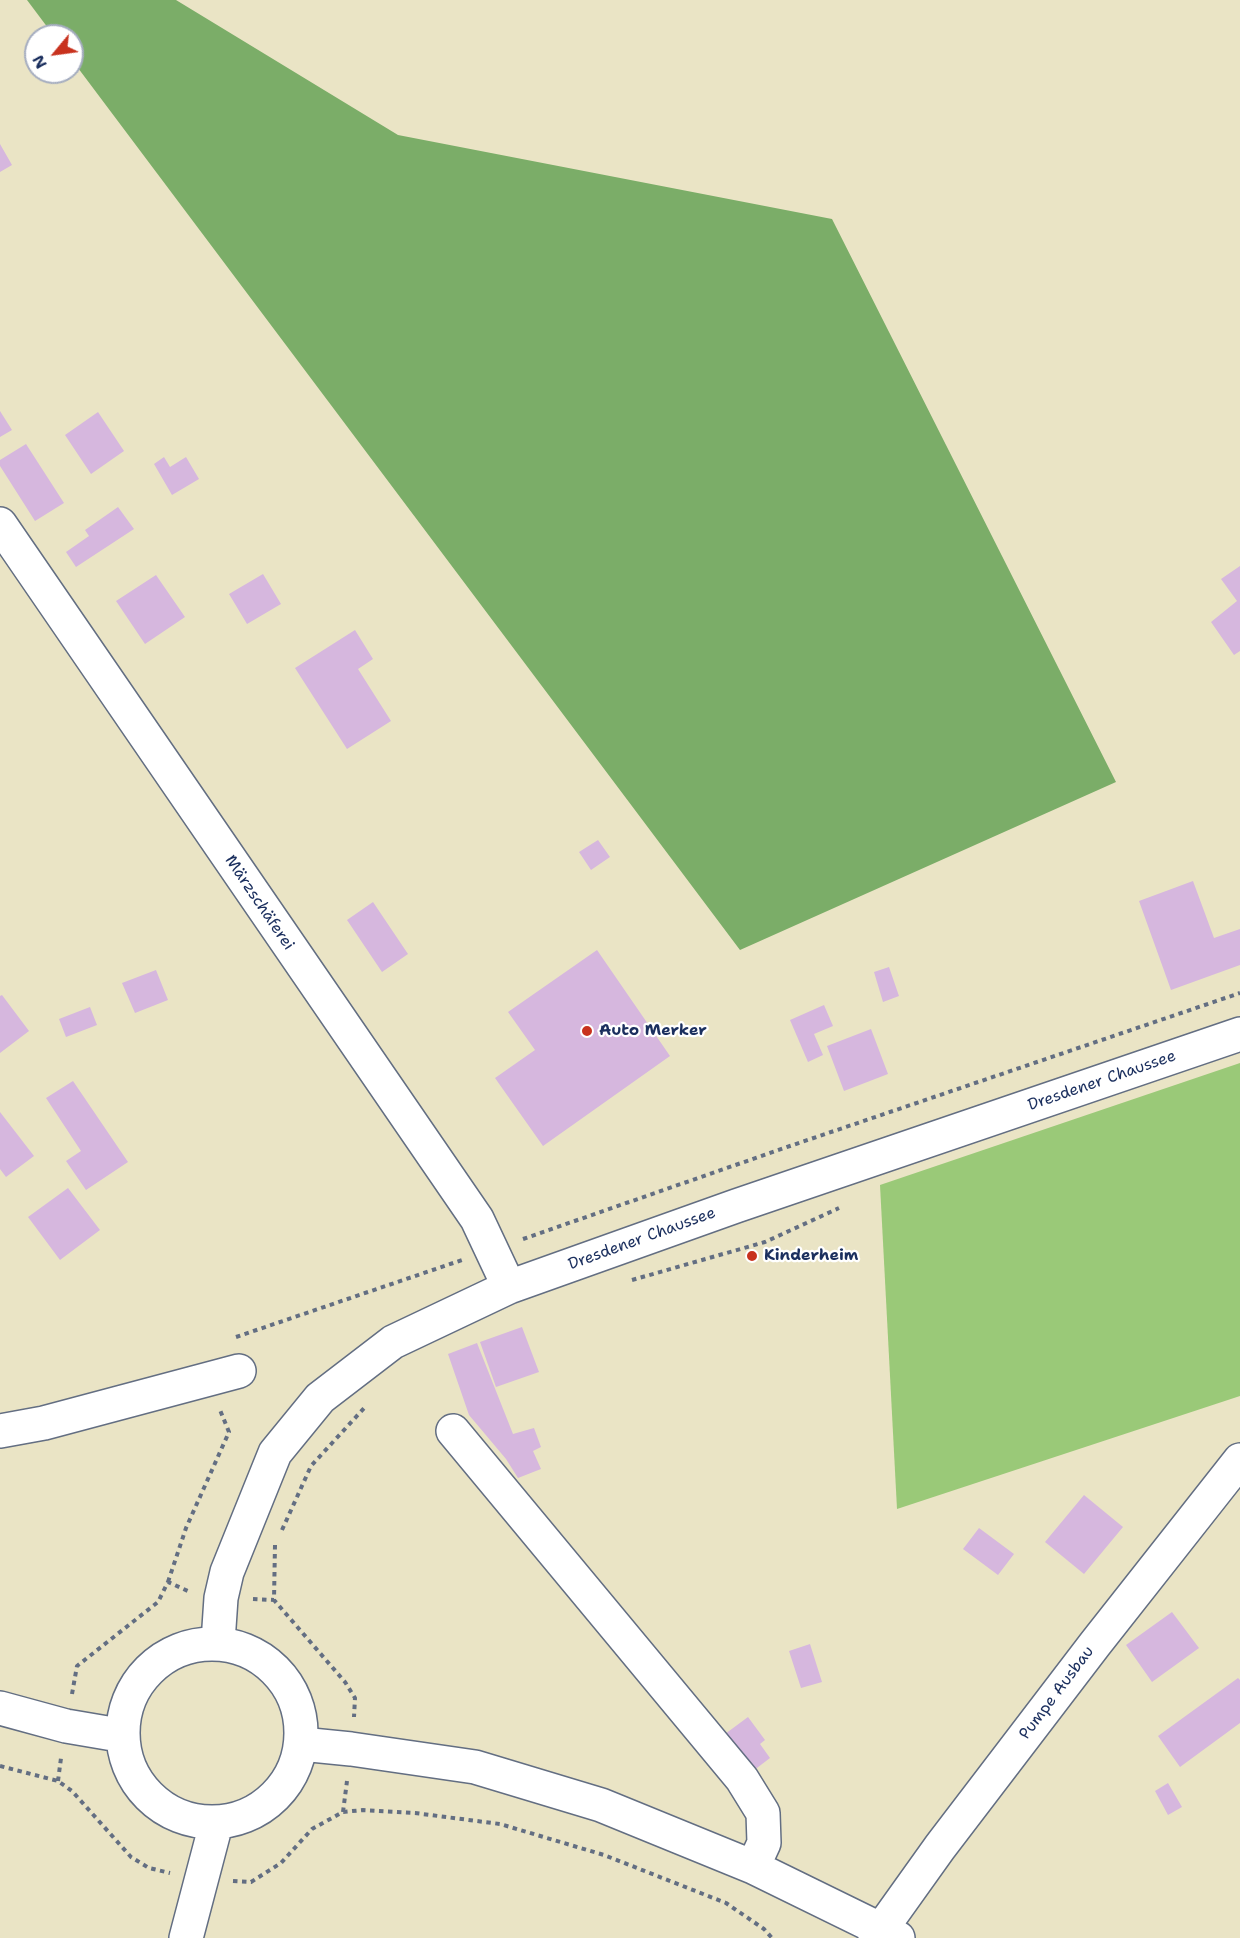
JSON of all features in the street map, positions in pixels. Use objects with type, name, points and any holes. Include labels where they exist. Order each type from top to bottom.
[{"type":"street","name":"Märzschäferei","points":[[0,524],[477,1219],[509,1287]]},
{"type":"street","name":"Dresdener Chaussee","points":[[218,1642],[221,1598],[227,1572],[275,1453],[320,1398],[393,1342],[509,1287],[736,1206],[1240,1034]]},
{"type":"street","points":[[0,1431],[44,1423],[239,1371]]},
{"type":"street","points":[[453,1431],[742,1779],[764,1813],[764,1843],[753,1867]]},
{"type":"street","name":"Pumpe Ausbau","points":[[884,1936],[940,1847],[1095,1644],[1240,1460]]},
{"type":"street","points":[[202,1642],[218,1642],[264,1660],[288,1685],[300,1715],[302,1744],[291,1777],[270,1803],[248,1816],[216,1824],[190,1821],[165,1810],[142,1790],[125,1763],[119,1735],[130,1697],[151,1667],[184,1648],[202,1642]]},
{"type":"street","points":[[0,1708],[66,1726],[119,1735]]},
{"type":"street","points":[[302,1744],[475,1767],[601,1805],[753,1867],[884,1936]]},
{"type":"street","points":[[186,1938],[216,1824]]},
{"type":"path","points":[[235,1337],[1240,993]]},
{"type":"path","points":[[621,1283],[678,1269],[765,1242],[842,1206]]},
{"type":"path","points":[[0,1766],[58,1781],[77,1666],[158,1602],[168,1582],[186,1528],[229,1432],[206,1380]]},
{"type":"path","points":[[367,1406],[311,1466],[274,1547],[274,1600],[345,1682],[355,1698],[343,1812],[363,1810],[415,1813],[512,1827],[603,1855],[726,1903],[764,1929],[772,1938]]},
{"type":"path","points":[[168,1582],[191,1593],[221,1598],[274,1600]]},
{"type":"green space","points":[[27,0],[176,0],[398,135],[832,219],[1116,782],[740,950],[84,76],[84,24],[45,24]]},
{"type":"green space","points":[[1240,1063],[1240,1396],[897,1509],[880,1185]]},
{"type":"building","points":[[0,144],[12,165],[0,172]]},
{"type":"building","points":[[0,411],[12,430],[0,437]]},
{"type":"building","points":[[98,412],[124,451],[91,474],[65,435]]},
{"type":"building","points":[[26,444],[64,503],[35,521],[0,466],[0,460]]},
{"type":"building","points":[[164,457],[170,467],[186,457],[199,479],[172,495],[154,464]]},
{"type":"building","points":[[118,507],[134,529],[76,567],[66,552],[89,536],[85,530]]},
{"type":"building","points":[[1240,566],[1240,651],[1234,655],[1211,622],[1237,601],[1221,579]]},
{"type":"building","points":[[263,574],[281,604],[247,624],[229,594]]},
{"type":"building","points":[[156,575],[185,617],[145,644],[116,601]]},
{"type":"building","points":[[355,630],[373,659],[358,669],[391,721],[347,749],[295,668]]},
{"type":"building","points":[[598,840],[610,857],[591,870],[579,852]]},
{"type":"building","points":[[1193,881],[1214,938],[1240,929],[1240,965],[1171,990],[1139,901]]},
{"type":"building","points":[[373,902],[408,954],[382,972],[347,920]]},
{"type":"building","name":"Auto Merker","points":[[597,950],[670,1056],[543,1146],[495,1078],[535,1050],[508,1012]]},
{"type":"building","points":[[889,967],[899,996],[883,1002],[874,972]]},
{"type":"building","points":[[156,970],[168,1000],[135,1013],[122,983]]},
{"type":"building","points":[[2,995],[29,1031],[0,1053],[0,996]]},
{"type":"building","points":[[824,1005],[833,1026],[814,1034],[823,1055],[808,1062],[790,1020]]},
{"type":"building","points":[[90,1007],[97,1025],[66,1037],[59,1019]]},
{"type":"building","points":[[871,1029],[888,1074],[844,1091],[827,1046]]},
{"type":"building","points":[[73,1081],[128,1162],[86,1190],[66,1161],[81,1151],[46,1098]]},
{"type":"building","points":[[0,1112],[34,1156],[6,1177],[0,1169]]},
{"type":"building","points":[[68,1188],[100,1230],[60,1260],[28,1217]]},
{"type":"building","points":[[522,1327],[539,1372],[496,1387],[480,1342]]},
{"type":"building","points":[[477,1343],[513,1434],[534,1428],[541,1447],[533,1451],[541,1469],[518,1478],[506,1459],[469,1415],[448,1354]]},
{"type":"building","points":[[1084,1495],[1123,1527],[1084,1574],[1045,1542]]},
{"type":"building","points":[[979,1528],[1014,1554],[998,1575],[963,1549]]},
{"type":"building","points":[[1172,1612],[1199,1648],[1152,1682],[1126,1645]]},
{"type":"building","points":[[810,1644],[822,1682],[801,1688],[789,1651]]},
{"type":"building","points":[[1238,1678],[1240,1680],[1240,1723],[1180,1767],[1158,1736]]},
{"type":"building","points":[[748,1717],[765,1740],[760,1744],[770,1758],[753,1771],[725,1734]]},
{"type":"building","points":[[1168,1783],[1182,1807],[1168,1815],[1155,1791]]},
{"type":"place","name":"Auto Merker","points":[[587,1031]]},
{"type":"place","name":"Kinderheim","points":[[752,1256]]}]
